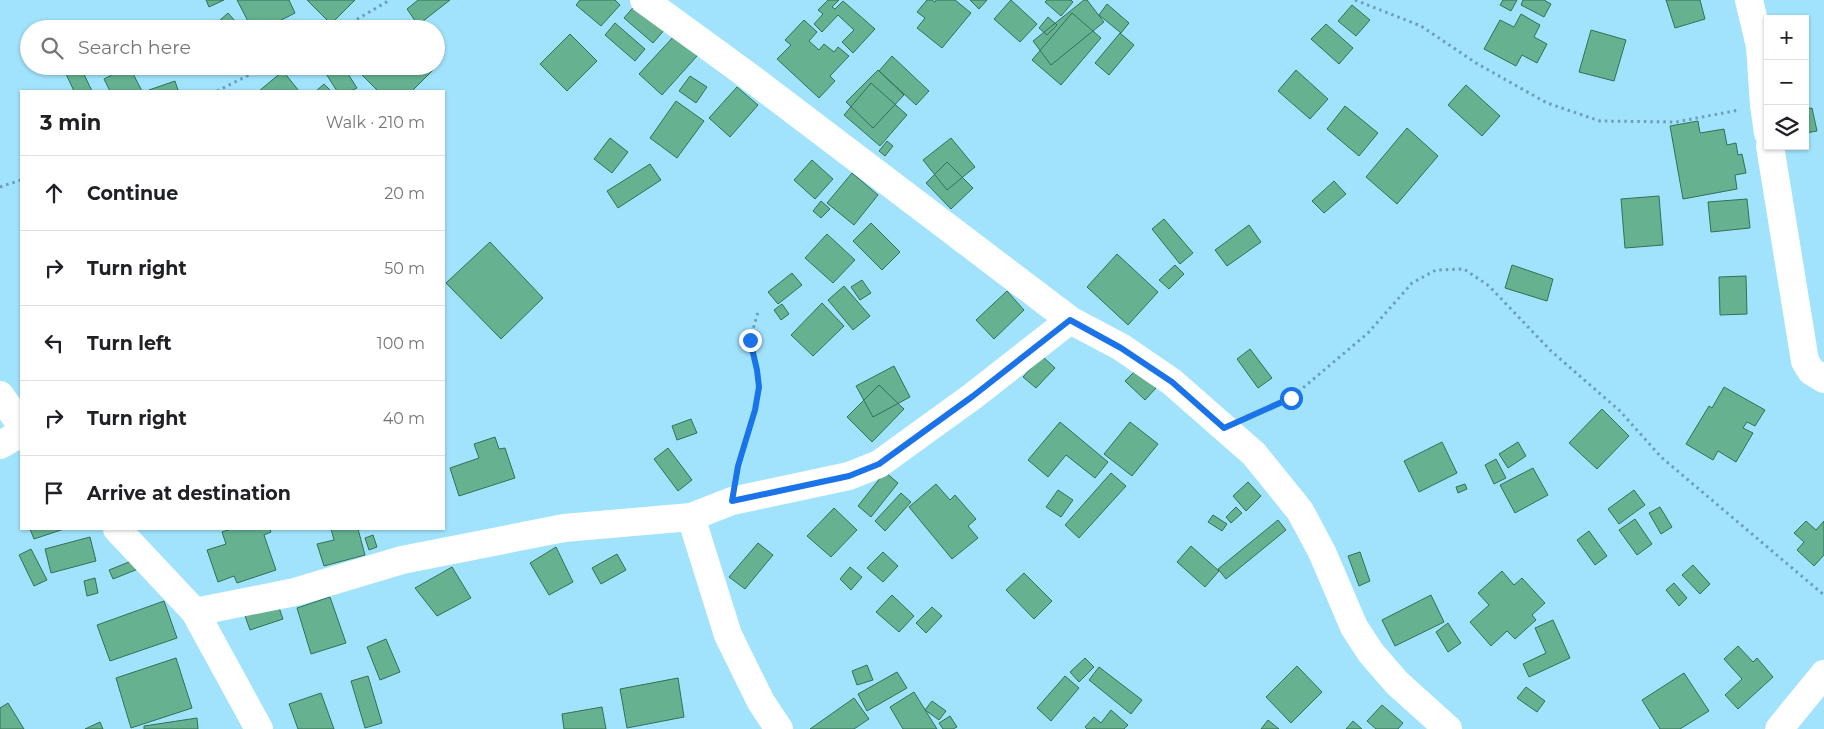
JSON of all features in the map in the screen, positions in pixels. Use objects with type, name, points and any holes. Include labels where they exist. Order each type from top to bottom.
[{"type":"street","points":[[644,0],[743,72],[1070,320],[1121,348],[1172,382],[1254,454],[1300,511],[1322,552],[1354,627],[1371,653],[1397,683],[1448,729]]},
{"type":"street","points":[[1749,0],[1760,46],[1764,105]]},
{"type":"street","points":[[1771,150],[1805,362],[1811,371],[1824,379]]},
{"type":"street","points":[[194,612],[295,592],[402,560],[564,528],[691,516],[732,501],[849,476],[879,464],[973,396],[1070,320]]},
{"type":"street","points":[[0,395],[20,424]]},
{"type":"street","points":[[0,445],[20,434]]},
{"type":"street","points":[[691,516],[728,635],[762,702],[779,729]]},
{"type":"street","points":[[118,530],[194,612],[259,729]]},
{"type":"street","points":[[1779,729],[1824,674]]},
{"type":"path","points":[[356,20],[390,0]]},
{"type":"path","points":[[1355,0],[1421,26],[1476,63],[1546,103],[1600,121],[1676,122],[1764,105]]},
{"type":"path","points":[[218,90],[248,75]]},
{"type":"path","points":[[0,187],[20,180]]},
{"type":"path","points":[[1224,428],[1291,398],[1368,333],[1412,283],[1436,270],[1464,269],[1489,286],[1550,351],[1620,411],[1661,456],[1824,595]]},
{"type":"path","points":[[732,501],[738,466],[755,410],[759,387],[750,340],[758,312]]},
{"type":"building","points":[[206,0],[224,0],[209,7]]},
{"type":"building","points":[[237,0],[289,0],[295,13],[281,20],[247,20]]},
{"type":"building","points":[[307,0],[355,0],[335,20],[327,20]]},
{"type":"building","points":[[418,0],[450,0],[424,20],[415,20],[407,9]]},
{"type":"building","points":[[580,0],[615,0],[620,5],[601,26],[576,5]]},
{"type":"building","points":[[828,0],[839,0],[832,7],[835,9],[843,1],[875,29],[853,53],[842,42],[854,30],[838,15],[822,32],[814,24],[823,14],[818,10]]},
{"type":"building","points":[[927,0],[935,2],[936,0],[955,0],[971,13],[942,48],[917,28],[925,18],[917,12]]},
{"type":"building","points":[[970,0],[987,0],[979,9]]},
{"type":"building","points":[[1011,0],[1037,24],[1020,42],[994,19]]},
{"type":"building","points":[[1047,0],[1071,0],[1073,2],[1061,16],[1045,2]]},
{"type":"building","points":[[1084,0],[1087,0],[1104,22],[1051,65],[1033,41]]},
{"type":"building","points":[[1503,0],[1517,0],[1511,11],[1500,5]]},
{"type":"building","points":[[1523,0],[1544,0],[1551,4],[1544,17],[1521,5]]},
{"type":"building","points":[[1666,0],[1700,0],[1705,19],[1675,28]]},
{"type":"building","points":[[637,3],[666,28],[653,43],[624,18]]},
{"type":"building","points":[[1107,4],[1129,23],[1121,33],[1099,15]]},
{"type":"building","points":[[1352,5],[1370,20],[1356,36],[1338,21]]},
{"type":"building","points":[[228,13],[234,20],[220,20]]},
{"type":"building","points":[[1072,13],[1101,38],[1061,85],[1032,60]]},
{"type":"building","points":[[1521,14],[1540,25],[1534,37],[1547,44],[1537,63],[1522,55],[1516,66],[1484,49],[1500,20],[1514,27]]},
{"type":"building","points":[[1048,17],[1057,25],[1047,35],[1039,28]]},
{"type":"building","points":[[804,20],[817,32],[809,41],[819,50],[824,44],[834,52],[838,47],[849,56],[830,76],[835,81],[819,98],[777,59],[791,45],[785,40]]},
{"type":"building","points":[[615,23],[645,49],[635,61],[605,35]]},
{"type":"building","points":[[1326,24],[1353,48],[1339,64],[1311,39]]},
{"type":"building","points":[[1591,30],[1626,40],[1614,81],[1579,72]]},
{"type":"building","points":[[1120,33],[1134,45],[1109,75],[1095,63]]},
{"type":"building","points":[[570,34],[597,61],[567,91],[540,64]]},
{"type":"building","points":[[675,35],[697,56],[662,95],[639,74]]},
{"type":"building","points":[[892,56],[929,91],[916,105],[879,71]]},
{"type":"building","points":[[878,70],[904,95],[873,128],[846,102]]},
{"type":"building","points":[[1296,70],[1328,99],[1310,119],[1278,91]]},
{"type":"building","points":[[66,75],[84,75],[92,90],[74,90]]},
{"type":"building","points":[[112,75],[134,75],[141,90],[110,90],[104,79]]},
{"type":"building","points":[[278,75],[286,75],[298,90],[260,90]]},
{"type":"building","points":[[327,75],[349,75],[357,88],[353,90],[336,90]]},
{"type":"building","points":[[362,75],[428,75],[413,90],[377,90]]},
{"type":"building","points":[[690,76],[707,87],[696,103],[679,91]]},
{"type":"building","points":[[175,81],[178,90],[149,90]]},
{"type":"building","points":[[871,83],[907,115],[880,146],[844,115]]},
{"type":"building","points":[[324,84],[330,90],[317,90]]},
{"type":"building","points":[[1466,85],[1500,116],[1482,136],[1448,105]]},
{"type":"building","points":[[737,87],[758,105],[730,137],[709,118]]},
{"type":"building","points":[[676,101],[704,121],[677,158],[650,138]]},
{"type":"building","points":[[1345,106],[1378,133],[1359,156],[1327,129]]},
{"type":"building","points":[[1809,108],[1812,108],[1817,131],[1809,132]]},
{"type":"building","points":[[1698,121],[1700,133],[1724,129],[1727,145],[1736,143],[1738,155],[1742,154],[1746,173],[1735,175],[1737,189],[1683,199],[1670,126]]},
{"type":"building","points":[[1407,128],[1438,156],[1397,204],[1366,177]]},
{"type":"building","points":[[610,138],[628,152],[612,173],[594,159]]},
{"type":"building","points":[[951,138],[975,167],[947,190],[923,160]]},
{"type":"building","points":[[887,141],[893,146],[885,156],[879,151]]},
{"type":"building","points":[[812,160],[833,179],[815,199],[794,180]]},
{"type":"building","points":[[947,162],[973,188],[951,209],[926,183]]},
{"type":"building","points":[[650,164],[661,180],[618,208],[607,191]]},
{"type":"building","points":[[852,173],[878,195],[854,225],[827,203]]},
{"type":"building","points":[[1334,181],[1346,194],[1324,213],[1312,201]]},
{"type":"building","points":[[1659,196],[1663,245],[1625,248],[1621,199]]},
{"type":"building","points":[[1747,199],[1750,228],[1711,232],[1708,202]]},
{"type":"building","points":[[821,201],[830,209],[821,218],[813,211]]},
{"type":"building","points":[[1164,219],[1193,253],[1180,264],[1152,229]]},
{"type":"building","points":[[871,223],[900,252],[882,270],[853,241]]},
{"type":"building","points":[[1249,225],[1261,242],[1227,266],[1215,250]]},
{"type":"building","points":[[827,234],[855,260],[833,283],[805,258]]},
{"type":"building","points":[[490,242],[543,298],[501,339],[446,283]]},
{"type":"building","points":[[1117,254],[1158,292],[1128,325],[1087,287]]},
{"type":"building","points":[[1175,265],[1184,274],[1169,289],[1159,280]]},
{"type":"building","points":[[1512,265],[1553,279],[1547,301],[1505,288]]},
{"type":"building","points":[[792,273],[802,285],[778,304],[768,292]]},
{"type":"building","points":[[1746,276],[1747,314],[1720,315],[1719,277]]},
{"type":"building","points":[[862,280],[871,293],[860,300],[851,287]]},
{"type":"building","points":[[844,286],[870,316],[853,330],[828,300]]},
{"type":"building","points":[[1007,291],[1024,310],[994,339],[976,320]]},
{"type":"building","points":[[822,303],[844,326],[813,356],[791,335]]},
{"type":"building","points":[[782,304],[789,314],[781,320],[774,310]]},
{"type":"building","points":[[1250,349],[1272,378],[1258,388],[1237,359]]},
{"type":"building","points":[[1042,356],[1055,368],[1036,388],[1023,377]]},
{"type":"building","points":[[894,366],[910,397],[873,417],[856,386]]},
{"type":"building","points":[[1136,370],[1156,388],[1145,400],[1125,381]]},
{"type":"building","points":[[879,385],[904,409],[872,442],[847,417]]},
{"type":"building","points":[[1724,387],[1765,410],[1755,426],[1747,422],[1743,428],[1753,433],[1736,462],[1718,451],[1713,460],[1686,444],[1709,406],[1712,408]]},
{"type":"building","points":[[1602,409],[1629,436],[1597,469],[1569,443]]},
{"type":"building","points":[[691,419],[697,433],[677,440],[672,426]]},
{"type":"building","points":[[1060,422],[1108,462],[1095,478],[1066,455],[1048,477],[1028,460]]},
{"type":"building","points":[[1130,422],[1158,444],[1132,476],[1104,454]]},
{"type":"building","points":[[495,437],[499,449],[505,448],[515,478],[459,496],[450,468],[479,458],[474,444]]},
{"type":"building","points":[[1442,442],[1457,473],[1419,492],[1404,461]]},
{"type":"building","points":[[1518,442],[1526,456],[1508,468],[1499,454]]},
{"type":"building","points":[[668,448],[692,480],[678,491],[654,459]]},
{"type":"building","points":[[1496,459],[1506,478],[1494,484],[1485,465]]},
{"type":"building","points":[[1533,468],[1548,495],[1515,513],[1500,485]]},
{"type":"building","points":[[885,472],[898,483],[871,517],[858,506]]},
{"type":"building","points":[[1111,473],[1126,486],[1079,538],[1065,525]]},
{"type":"building","points":[[1248,482],[1261,496],[1246,511],[1233,496]]},
{"type":"building","points":[[936,484],[950,500],[955,495],[976,519],[968,526],[978,538],[952,559],[909,507]]},
{"type":"building","points":[[1465,484],[1467,489],[1458,493],[1456,487]]},
{"type":"building","points":[[1058,490],[1073,500],[1061,517],[1046,507]]},
{"type":"building","points":[[1634,490],[1645,505],[1619,524],[1608,509]]},
{"type":"building","points":[[901,493],[911,502],[885,531],[875,521]]},
{"type":"building","points":[[1236,507],[1242,513],[1231,523],[1226,517]]},
{"type":"building","points":[[1660,507],[1672,527],[1661,534],[1649,513]]},
{"type":"building","points":[[834,508],[857,530],[831,557],[807,536]]},
{"type":"building","points":[[1213,515],[1227,524],[1222,531],[1208,522]]},
{"type":"building","points":[[1635,519],[1652,544],[1637,555],[1619,530]]},
{"type":"building","points":[[1278,520],[1286,530],[1226,579],[1218,569]]},
{"type":"building","points":[[1806,521],[1816,530],[1824,521],[1824,555],[1814,566],[1797,550],[1804,542],[1794,533]]},
{"type":"building","points":[[30,530],[61,530],[34,539]]},
{"type":"building","points":[[228,530],[270,530],[271,532],[264,535],[276,570],[237,583],[234,576],[218,582],[207,550],[226,544],[222,532]]},
{"type":"building","points":[[331,530],[358,530],[365,555],[324,566],[317,544],[334,540]]},
{"type":"building","points":[[1589,531],[1607,556],[1595,565],[1577,540]]},
{"type":"building","points":[[373,535],[377,547],[369,550],[365,538]]},
{"type":"building","points":[[90,537],[96,561],[51,573],[45,549]]},
{"type":"building","points":[[758,543],[773,555],[745,589],[729,577]]},
{"type":"building","points":[[1191,546],[1219,571],[1205,587],[1177,562]]},
{"type":"building","points":[[556,547],[573,582],[549,595],[530,563]]},
{"type":"building","points":[[31,549],[47,580],[34,586],[19,555]]},
{"type":"building","points":[[883,552],[898,566],[883,582],[867,568]]},
{"type":"building","points":[[1360,552],[1370,581],[1359,586],[1348,556]]},
{"type":"building","points":[[617,554],[626,570],[601,584],[592,568]]},
{"type":"building","points":[[134,560],[138,569],[113,579],[109,570]]},
{"type":"building","points":[[1693,565],[1710,584],[1700,594],[1682,575]]},
{"type":"building","points":[[452,567],[471,598],[437,616],[415,588]]},
{"type":"building","points":[[850,567],[862,577],[851,590],[840,579]]},
{"type":"building","points":[[1502,571],[1514,585],[1522,578],[1545,603],[1532,615],[1536,620],[1515,639],[1507,631],[1491,646],[1470,622],[1489,605],[1478,593]]},
{"type":"building","points":[[1024,573],[1052,601],[1034,619],[1006,590]]},
{"type":"building","points":[[95,578],[98,593],[87,596],[84,581]]},
{"type":"building","points":[[1674,583],[1687,598],[1679,606],[1666,590]]},
{"type":"building","points":[[892,595],[914,616],[899,632],[876,612]]},
{"type":"building","points":[[1431,595],[1444,622],[1395,646],[1382,620]]},
{"type":"building","points":[[330,597],[346,643],[311,654],[297,608]]},
{"type":"building","points":[[164,601],[177,638],[110,661],[97,625]]},
{"type":"building","points":[[277,602],[283,619],[250,630],[244,613]]},
{"type":"building","points":[[932,607],[942,616],[926,633],[916,623]]},
{"type":"building","points":[[1553,620],[1570,658],[1529,677],[1523,664],[1546,653],[1535,628]]},
{"type":"building","points":[[1448,623],[1461,643],[1448,652],[1436,632]]},
{"type":"building","points":[[386,639],[400,672],[380,680],[367,647]]},
{"type":"building","points":[[1738,646],[1753,662],[1757,658],[1773,677],[1738,709],[1725,695],[1742,679],[1724,659]]},
{"type":"building","points":[[176,658],[192,708],[131,728],[116,678]]},
{"type":"building","points":[[1085,658],[1094,667],[1079,682],[1070,672]]},
{"type":"building","points":[[867,665],[873,680],[857,685],[852,671]]},
{"type":"building","points":[[1297,666],[1322,692],[1291,723],[1266,697]]},
{"type":"building","points":[[1099,667],[1142,700],[1131,714],[1089,680]]},
{"type":"building","points":[[897,672],[907,688],[867,711],[858,694]]},
{"type":"building","points":[[1684,673],[1709,711],[1680,729],[1660,729],[1642,700]]},
{"type":"building","points":[[368,676],[382,723],[365,728],[351,681]]},
{"type":"building","points":[[1065,676],[1079,688],[1051,721],[1037,708]]},
{"type":"building","points":[[678,678],[684,717],[627,728],[620,689]]},
{"type":"building","points":[[1526,687],[1545,701],[1537,712],[1517,698]]},
{"type":"building","points":[[914,692],[937,729],[903,729],[890,707]]},
{"type":"building","points":[[321,693],[334,729],[298,729],[289,704]]},
{"type":"building","points":[[854,698],[869,719],[854,729],[810,729]]},
{"type":"building","points":[[932,701],[946,711],[939,720],[925,710]]},
{"type":"building","points":[[8,703],[24,729],[0,729],[0,708]]},
{"type":"building","points":[[1382,705],[1403,723],[1398,729],[1376,729],[1367,721]]},
{"type":"building","points":[[602,707],[606,729],[564,729],[562,714]]},
{"type":"building","points":[[1111,710],[1128,725],[1124,729],[1087,729],[1085,727],[1094,717],[1101,723]]},
{"type":"building","points":[[950,716],[957,727],[943,729],[939,723]]},
{"type":"building","points":[[197,718],[198,729],[144,729],[144,726]]},
{"type":"building","points":[[1268,720],[1279,729],[1261,729]]},
{"type":"building","points":[[1353,721],[1362,729],[1346,729]]},
{"type":"building","points":[[100,722],[103,729],[85,729]]},
{"type":"route","points":[[750,340],[759,387],[748,437],[738,466],[732,501],[849,476],[879,464],[973,396],[1070,320],[1121,348],[1172,382],[1224,428],[1291,398]]}]
